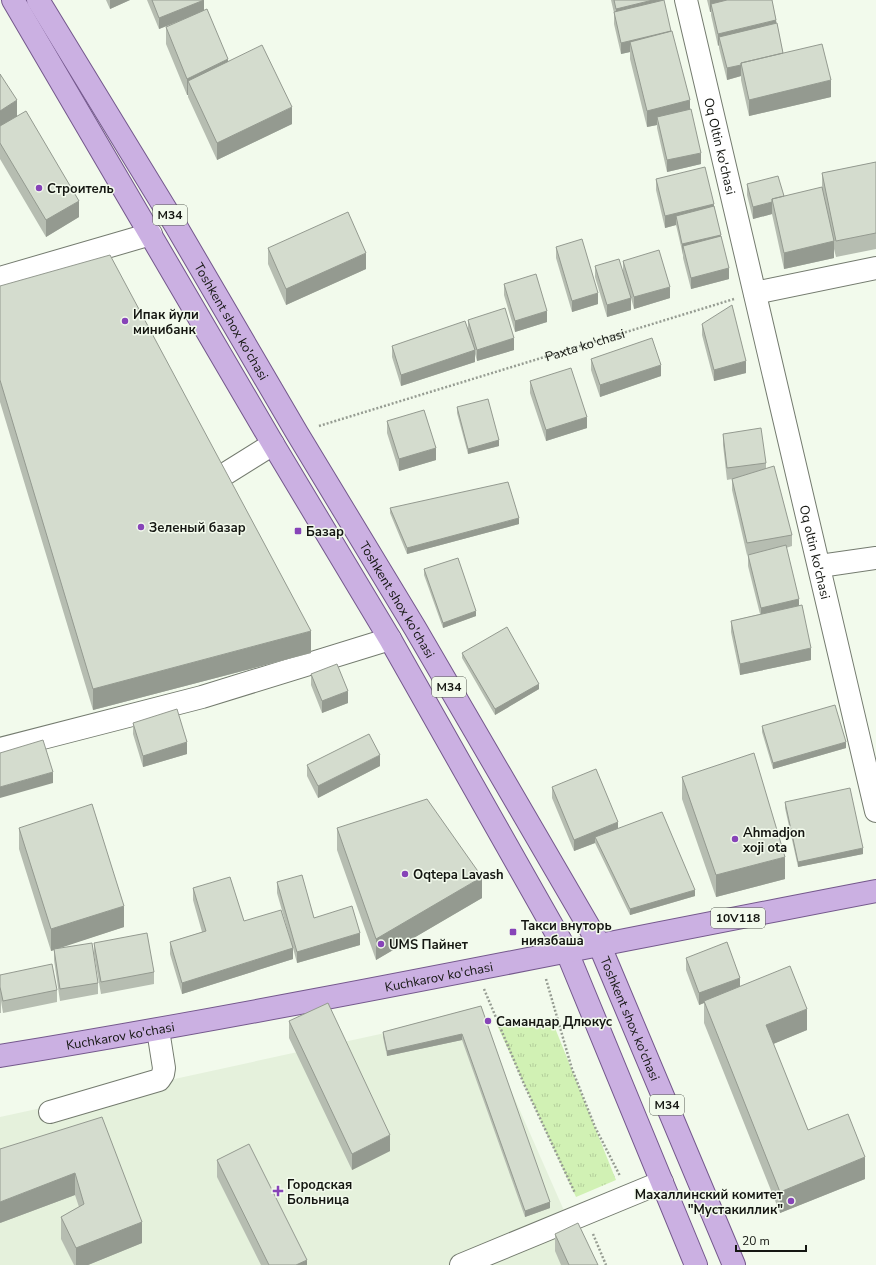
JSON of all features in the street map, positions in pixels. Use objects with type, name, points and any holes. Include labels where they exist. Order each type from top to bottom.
[{"type":"main road","name":"Toshkent shox ko'chasi","points":[[13,0],[273,444],[390,639],[567,952],[696,1265]]},
{"type":"main road","name":"Toshkent shox ko'chasi","points":[[38,0],[176,226],[297,433],[415,628],[599,944],[734,1265]]},
{"type":"main road","name":"Kuchkarov ko'chasi","points":[[0,1056],[158,1030],[476,971],[599,944],[876,891]]},
{"type":"street","name":"Oq Oltin ko'chasi","points":[[686,0],[755,293]]},
{"type":"street","points":[[0,278],[151,234]]},
{"type":"street","points":[[755,293],[876,268]]},
{"type":"street","name":"Oq oltin ko'chasi","points":[[755,293],[876,811]]},
{"type":"street","points":[[186,498],[273,444]]},
{"type":"street","points":[[820,566],[876,558]]},
{"type":"street","points":[[0,749],[202,697],[390,639]]},
{"type":"street","points":[[50,1112],[159,1080],[163,1074],[164,1068],[158,1030]]},
{"type":"street","points":[[461,1265],[662,1182]]},
{"type":"path","name":"Paxta ko'chasi","points":[[297,433],[755,293]]},
{"type":"path","points":[[540,957],[572,1069],[595,1127],[630,1195]]},
{"type":"path","points":[[476,971],[524,1084],[606,1265]]},
{"type":"shaded area","name":"Городская Больница","points":[[477,1013],[588,1265],[0,1265],[0,1117]]},
{"type":"green space","points":[[551,1018],[616,1180],[576,1197],[497,1025]]},
{"type":"building","points":[[152,0],[204,0],[159,18]]},
{"type":"building","points":[[614,0],[653,0],[616,9]]},
{"type":"building","points":[[664,0],[671,31],[621,43],[614,12]]},
{"type":"building","points":[[727,0],[772,0],[776,20],[718,34],[711,4]]},
{"type":"building","points":[[207,9],[228,59],[187,79],[166,27]]},
{"type":"building","points":[[777,23],[783,53],[741,63],[741,65],[727,68],[719,37]]},
{"type":"building","points":[[672,31],[690,100],[647,111],[630,42]]},
{"type":"building","points":[[822,44],[831,80],[749,100],[741,63]]},
{"type":"building","points":[[262,45],[292,107],[217,143],[188,81]]},
{"type":"building","points":[[0,74],[17,100],[0,111]]},
{"type":"building","points":[[691,109],[701,153],[667,160],[657,117]]},
{"type":"building","name":"Строитель","points":[[26,111],[79,201],[46,220],[0,143],[0,126]]},
{"type":"building","points":[[876,162],[876,233],[836,241],[822,173]]},
{"type":"building","points":[[705,167],[714,204],[665,216],[656,179]]},
{"type":"building","points":[[778,176],[784,196],[772,199],[772,202],[753,207],[747,184]]},
{"type":"building","points":[[822,187],[834,241],[784,253],[772,199]]},
{"type":"building","points":[[714,206],[721,235],[682,244],[676,216]]},
{"type":"building","points":[[348,212],[366,253],[286,289],[268,248]]},
{"type":"building","points":[[721,236],[729,268],[691,278],[683,246]]},
{"type":"building","points":[[582,239],[598,293],[572,301],[556,247]]},
{"type":"building","points":[[659,250],[670,287],[634,297],[623,261]]},
{"type":"building","name":"Зеленый базар","points":[[110,255],[311,631],[93,689],[0,380],[0,286]]},
{"type":"building","points":[[619,259],[631,298],[607,305],[595,266]]},
{"type":"building","points":[[536,274],[547,311],[515,321],[504,284]]},
{"type":"building","points":[[732,305],[746,361],[714,370],[702,324]]},
{"type":"building","points":[[505,308],[514,338],[477,350],[468,320]]},
{"type":"building","points":[[465,321],[475,350],[401,375],[392,346]]},
{"type":"building","points":[[652,338],[661,365],[600,385],[591,359]]},
{"type":"building","points":[[571,368],[587,417],[546,430],[530,381]]},
{"type":"building","points":[[488,399],[499,440],[468,449],[457,407]]},
{"type":"building","points":[[424,410],[436,448],[399,459],[387,421]]},
{"type":"building","points":[[761,428],[766,463],[727,468],[723,434]]},
{"type":"building","points":[[774,466],[792,535],[747,543],[732,479]]},
{"type":"building","points":[[508,482],[519,518],[407,548],[390,508]]},
{"type":"building","points":[[786,545],[799,599],[761,608],[748,555]]},
{"type":"building","points":[[458,558],[476,611],[443,623],[424,569]]},
{"type":"building","points":[[802,605],[811,648],[740,664],[731,621]]},
{"type":"building","points":[[507,627],[539,684],[495,709],[462,653]]},
{"type":"building","points":[[337,664],[348,691],[322,701],[311,674]]},
{"type":"building","points":[[835,705],[846,742],[773,763],[762,726]]},
{"type":"building","points":[[177,709],[187,742],[143,756],[133,723]]},
{"type":"building","points":[[369,734],[380,755],[318,786],[307,765]]},
{"type":"building","points":[[43,740],[53,772],[0,787],[0,753]]},
{"type":"building","name":"Ahmadjon xoji ota","points":[[754,753],[785,857],[716,875],[682,777]]},
{"type":"building","points":[[596,769],[618,822],[574,840],[552,787]]},
{"type":"building","points":[[850,788],[863,848],[798,862],[785,802]]},
{"type":"building","name":"Oqtepa Lavash","points":[[427,799],[482,877],[376,939],[337,828]]},
{"type":"building","points":[[92,804],[124,906],[51,929],[19,828]]},
{"type":"building","points":[[662,812],[695,890],[630,909],[595,837]]},
{"type":"building","points":[[302,875],[314,918],[352,906],[360,933],[297,952],[277,882]]},
{"type":"building","points":[[230,877],[244,921],[281,910],[293,948],[182,983],[170,942],[206,931],[193,888]]},
{"type":"building","points":[[147,933],[154,972],[101,982],[94,943]]},
{"type":"building","points":[[727,942],[740,978],[699,993],[686,958]]},
{"type":"building","points":[[92,943],[98,983],[60,989],[54,949]]},
{"type":"building","points":[[52,964],[57,990],[3,1001],[0,987],[0,975]]},
{"type":"building","points":[[790,966],[807,1009],[766,1025],[808,1130],[848,1114],[865,1157],[780,1192],[704,1001]]},
{"type":"building","points":[[328,1003],[390,1135],[352,1154],[289,1021]]},
{"type":"building","points":[[481,1006],[550,1202],[525,1211],[462,1034],[387,1051],[383,1032]]},
{"type":"building","points":[[102,1117],[142,1222],[76,1248],[61,1217],[84,1204],[75,1173],[0,1202],[0,1149]]},
{"type":"building","points":[[249,1144],[307,1260],[296,1265],[269,1265],[217,1160]]},
{"type":"building","points":[[578,1223],[598,1265],[569,1265],[555,1234]]},
{"type":"place","name":"Строитель","points":[[39,188]]},
{"type":"place","name":"Ипак йули минибанк","points":[[125,321]]},
{"type":"place","name":"Зеленый базар","points":[[141,527]]},
{"type":"place","name":"Базар","points":[[298,531]]},
{"type":"place","name":"Ahmadjon xoji ota","points":[[735,839]]},
{"type":"place","name":"Oqtepa Lavash","points":[[405,874]]},
{"type":"place","name":"Такси внуторь ниязбаша","points":[[513,932]]},
{"type":"place","name":"UMS Пайнет","points":[[381,944]]},
{"type":"place","name":"Самандар Длюкус","points":[[488,1021]]},
{"type":"place","name":"Городская Больница","points":[[278,1191]]},
{"type":"place","name":"Махаллинский комитет \"Мустакиллик\"","points":[[791,1201]]}]
